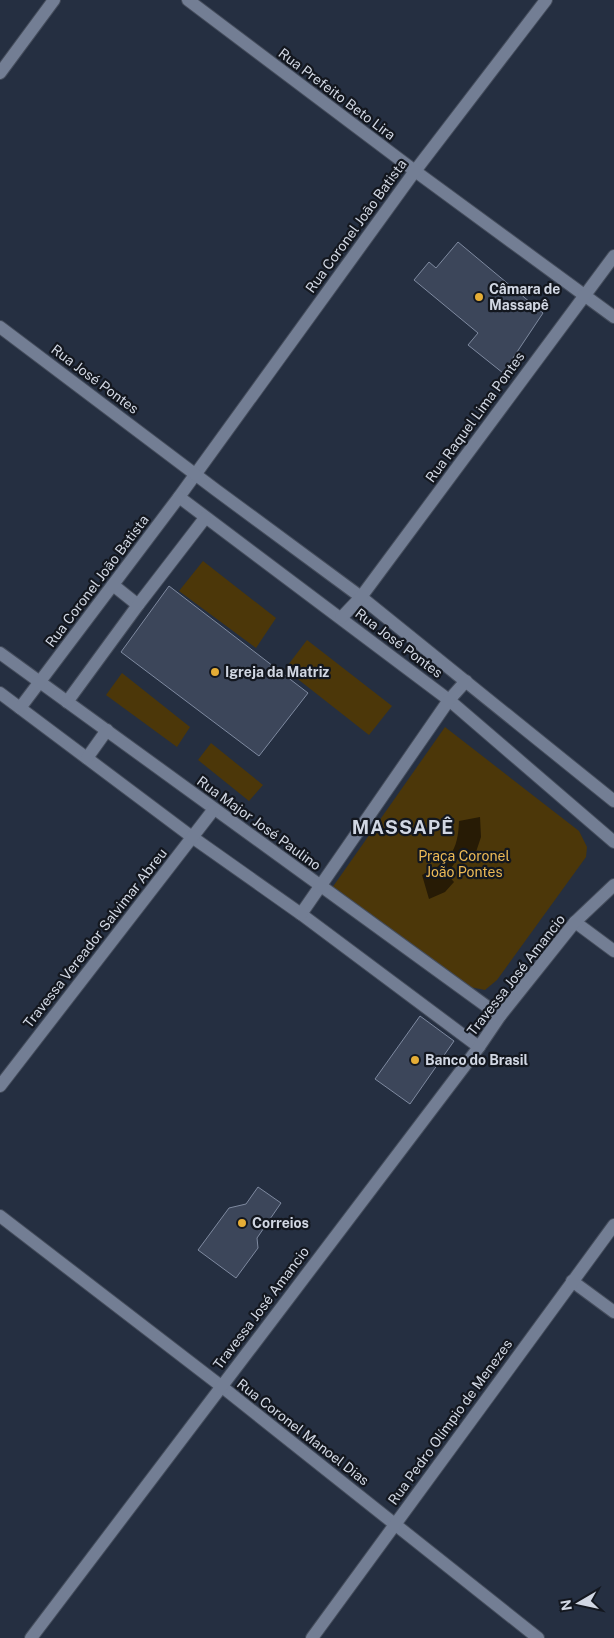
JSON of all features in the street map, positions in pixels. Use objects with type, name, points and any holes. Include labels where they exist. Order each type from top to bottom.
[{"type":"street","points":[[0,73],[54,0]]},
{"type":"street","name":"Rua Prefeito Beto Lira","points":[[188,0],[415,171],[614,317]]},
{"type":"street","name":"Rua Coronel João Batista","points":[[195,473],[415,171],[546,0]]},
{"type":"street","name":"Rua Raquel Lima Pontes","points":[[341,618],[361,597],[614,256]]},
{"type":"street","name":"Rua José Pontes","points":[[0,327],[361,597],[614,801]]},
{"type":"street","points":[[179,497],[195,473]]},
{"type":"street","name":"Rua Coronel João Batista","points":[[20,708],[179,497]]},
{"type":"street","name":"Rua José Pontes","points":[[179,497],[449,700],[614,842]]},
{"type":"street","points":[[67,702],[205,518]]},
{"type":"street","points":[[112,585],[138,605]]},
{"type":"street","name":"Rua Major José Paulino","points":[[0,652],[500,1016]]},
{"type":"street","points":[[301,914],[449,700],[466,681]]},
{"type":"street","points":[[0,693],[192,837],[301,914],[479,1047]]},
{"type":"street","points":[[87,758],[107,730]]},
{"type":"street","name":"Travessa Vereador Salvimar Abreu","points":[[0,1086],[214,809]]},
{"type":"street","name":"Travessa José Amancio","points":[[31,1638],[479,1047],[500,1016],[575,922],[614,885]]},
{"type":"street","points":[[575,922],[614,951]]},
{"type":"street","name":"Rua Coronel Manoel Dias","points":[[0,1216],[221,1386],[538,1638]]},
{"type":"street","name":"Rua Pedro Olímpio de Menezes","points":[[312,1638],[614,1225]]},
{"type":"street","points":[[572,1281],[614,1312]]},
{"type":"green space","points":[[203,561],[276,618],[256,648],[179,591]]},
{"type":"green space","points":[[307,640],[392,706],[369,735],[285,669]]},
{"type":"green space","points":[[122,673],[190,727],[177,747],[106,695]]},
{"type":"green space","name":"Praça Coronel João Pontes","points":[[445,727],[579,831],[587,847],[586,857],[497,980],[485,990],[470,987],[332,888]]},
{"type":"green space","points":[[211,743],[263,785],[249,801],[198,760]]},
{"type":"shaded area","points":[[480,817],[481,837],[475,855],[463,851],[447,874],[454,882],[445,892],[429,899],[422,875],[446,860],[451,854],[457,840],[459,821]]},
{"type":"building","name":"Câmara de Massapê","points":[[458,242],[543,313],[503,373],[468,345],[478,333],[414,280],[429,262],[436,268]]},
{"type":"building","name":"Igreja da Matriz","points":[[169,586],[308,693],[259,756],[121,652]]},
{"type":"building","name":"Banco do Brasil","points":[[420,1016],[454,1041],[410,1104],[375,1079]]},
{"type":"building","name":"Correios","points":[[258,1187],[281,1203],[257,1238],[258,1248],[236,1278],[198,1250],[229,1208],[246,1204]]},
{"type":"place","name":"Câmara de Massapê","points":[[479,297]]},
{"type":"place","name":"Igreja da Matriz","points":[[215,672]]},
{"type":"place","name":"Banco do Brasil","points":[[415,1060]]},
{"type":"place","name":"Correios","points":[[242,1223]]},
{"type":"district","name":"MASSAPÊ","points":[[403,827]]}]
